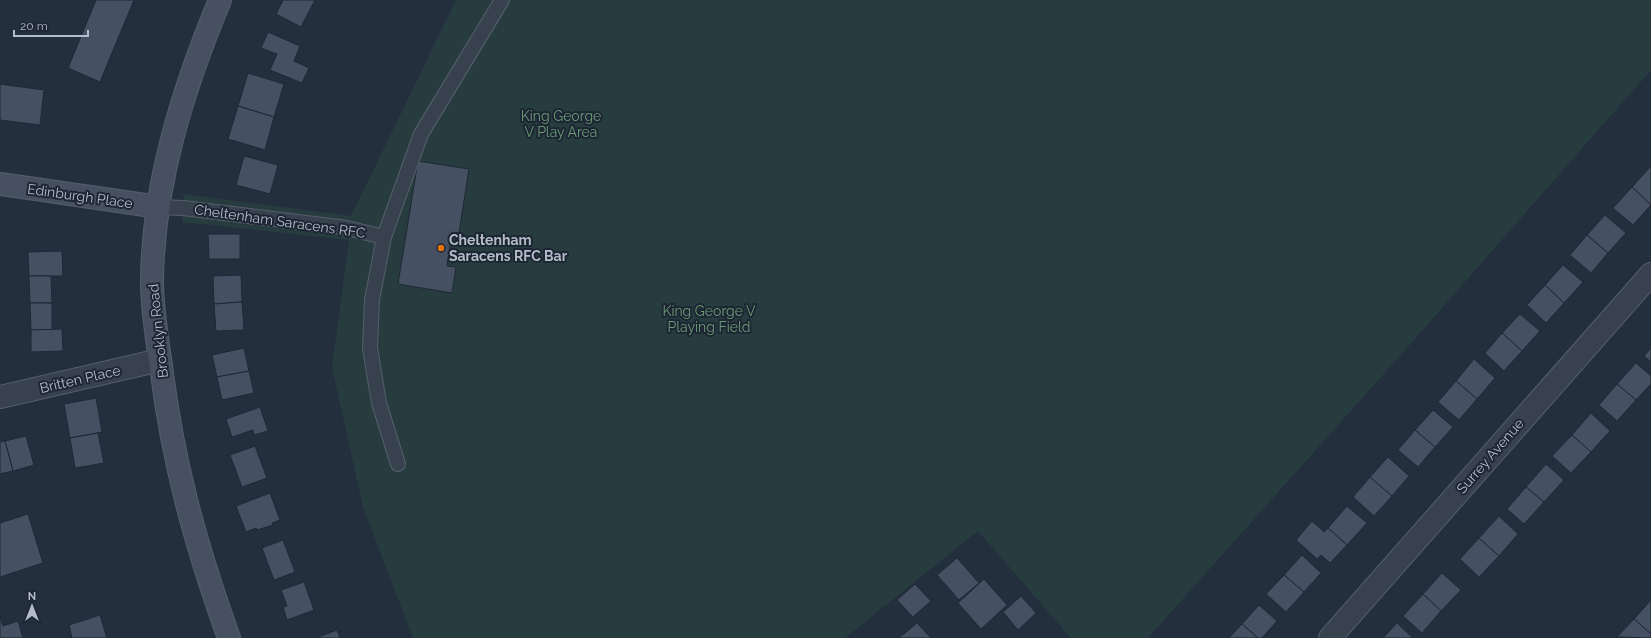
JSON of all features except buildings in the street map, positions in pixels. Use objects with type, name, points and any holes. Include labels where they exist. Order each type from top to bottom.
[{"type":"street","name":"Brooklyn Road","points":[[220,0],[201,46],[185,92],[171,145],[159,207],[154,244],[152,281],[154,321],[173,446],[182,489],[205,572],[229,638]]},
{"type":"street","name":"Edinburgh Place","points":[[0,184],[159,207]]},
{"type":"street","name":"Surrey Avenue","points":[[1330,638],[1651,274]]},
{"type":"street","name":"Britten Place","points":[[0,397],[160,360]]},
{"type":"lane","points":[[384,237],[422,134],[502,0]]},
{"type":"lane","name":"Cheltenham Saracens RFC","points":[[159,207],[183,208],[347,228],[384,237],[372,300],[370,348],[379,403],[398,464]]},
{"type":"green space","name":"King George V Playing Field","points":[[456,0],[1651,0],[1651,70],[1406,349],[1148,638],[1071,638],[978,531],[845,638],[413,638],[363,507],[332,367],[349,240],[182,222],[184,194],[351,216]]},
{"type":"place","name":"Cheltenham Saracens RFC Bar","points":[[441,248]]},
{"type":"park label","name":"King George V Play Area","points":[[561,124]]}]
